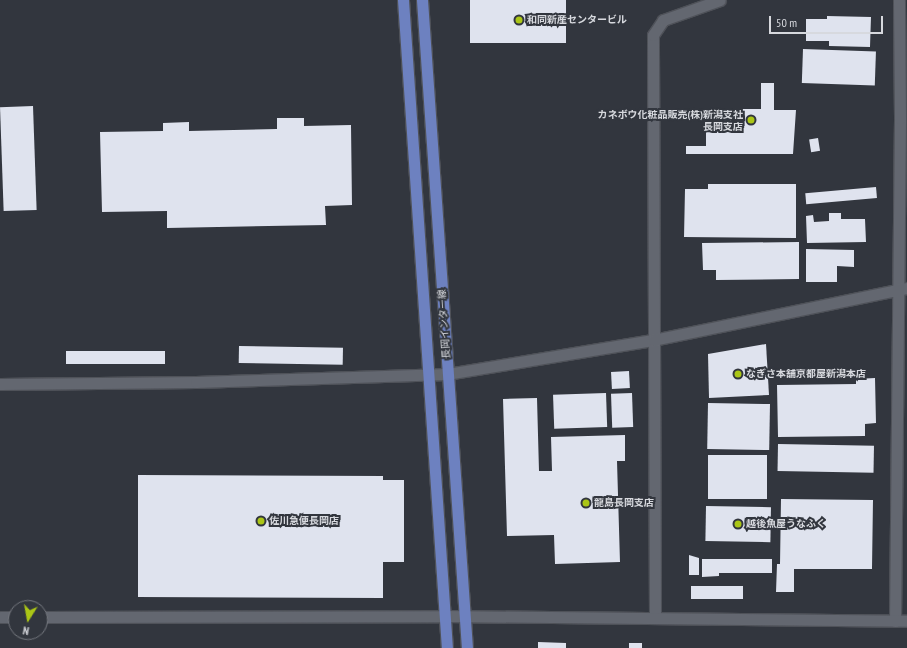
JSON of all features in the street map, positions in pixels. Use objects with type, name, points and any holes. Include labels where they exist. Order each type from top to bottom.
[{"type":"main road","name":"長岡インター線","points":[[403,0],[447,648]]},
{"type":"main road","name":"長岡インター線","points":[[422,0],[467,648]]},
{"type":"street","points":[[655,618],[653,35],[662,20],[720,0]]},
{"type":"street","points":[[895,621],[903,289],[899,0]]},
{"type":"street","points":[[0,384],[196,382],[447,374],[653,340],[903,289]]},
{"type":"street","points":[[48,617],[446,616],[907,621]]},
{"type":"building","name":"和同新産センタービル","points":[[470,0],[566,0],[566,43],[470,43]]},
{"type":"building","points":[[827,16],[871,17],[870,47],[829,46],[829,41],[806,41],[806,19],[827,19]]},
{"type":"building","points":[[803,49],[876,52],[875,86],[802,83]]},
{"type":"building","name":"カネボウ化粧品販売(株)新潟支社 長岡支店","points":[[761,83],[774,83],[774,110],[796,110],[793,154],[686,154],[686,146],[706,146],[706,109],[761,109]]},
{"type":"building","points":[[33,106],[37,210],[4,211],[0,107]]},
{"type":"building","points":[[277,118],[304,118],[304,126],[351,125],[352,205],[325,206],[326,225],[167,228],[167,211],[102,212],[100,132],[163,131],[163,123],[189,122],[189,131],[277,129]]},
{"type":"building","points":[[818,138],[820,151],[811,152],[809,139]]},
{"type":"building","points":[[708,184],[796,184],[796,238],[684,237],[685,189],[708,189]]},
{"type":"building","points":[[876,187],[877,198],[806,204],[805,193]]},
{"type":"building","points":[[829,213],[841,213],[841,219],[865,219],[866,242],[807,243],[806,216],[813,215],[814,222],[829,221]]},
{"type":"building","points":[[799,242],[799,279],[716,280],[716,270],[703,270],[702,243]]},
{"type":"building","points":[[806,249],[854,250],[854,267],[837,266],[837,282],[806,282]]},
{"type":"building","name":"なぎさ本舗京都屋新潟本店","points":[[766,344],[769,395],[709,398],[708,354]]},
{"type":"building","points":[[239,346],[343,348],[343,365],[239,363]]},
{"type":"building","points":[[66,351],[165,351],[165,364],[66,364]]},
{"type":"building","points":[[629,371],[630,388],[612,389],[611,372]]},
{"type":"building","points":[[875,378],[876,423],[865,424],[865,436],[778,437],[777,385],[856,384],[856,379]]},
{"type":"building","points":[[606,393],[607,427],[554,429],[553,395]]},
{"type":"building","points":[[632,393],[633,427],[612,428],[611,394]]},
{"type":"building","points":[[537,398],[539,471],[552,471],[551,437],[625,435],[625,461],[617,461],[620,562],[555,564],[554,535],[507,536],[503,399]]},
{"type":"building","points":[[708,403],[770,404],[769,450],[707,449]]},
{"type":"building","points":[[778,444],[874,446],[874,473],[778,471]]},
{"type":"building","points":[[708,455],[767,455],[767,499],[708,499]]},
{"type":"building","name":"佐川急便長岡店","points":[[138,475],[383,476],[383,480],[404,480],[404,562],[383,562],[383,598],[138,597]]},
{"type":"building","points":[[781,499],[873,500],[872,569],[794,569],[794,592],[776,592],[777,564],[780,564]]},
{"type":"building","name":"越後魚屋うなふく","points":[[706,506],[771,507],[770,542],[705,541]]},
{"type":"building","points":[[689,555],[699,558],[699,575],[689,575]]},
{"type":"building","points":[[702,559],[772,559],[772,573],[719,573],[719,576],[702,577]]},
{"type":"building","points":[[691,586],[743,586],[743,599],[691,599]]},
{"type":"building","points":[[538,642],[566,643],[566,648],[538,648]]},
{"type":"building","points":[[629,643],[642,643],[642,648],[629,648]]},
{"type":"place","name":"和同新産センタービル","points":[[519,20]]},
{"type":"place","name":"カネボウ化粧品販売(株)新潟支社 長岡支店","points":[[751,120]]},
{"type":"place","name":"なぎさ本舗京都屋新潟本店","points":[[738,374]]},
{"type":"place","name":"龍島長岡支店","points":[[586,503]]},
{"type":"place","name":"佐川急便長岡店","points":[[261,521]]},
{"type":"place","name":"越後魚屋うなふく","points":[[738,524]]}]
